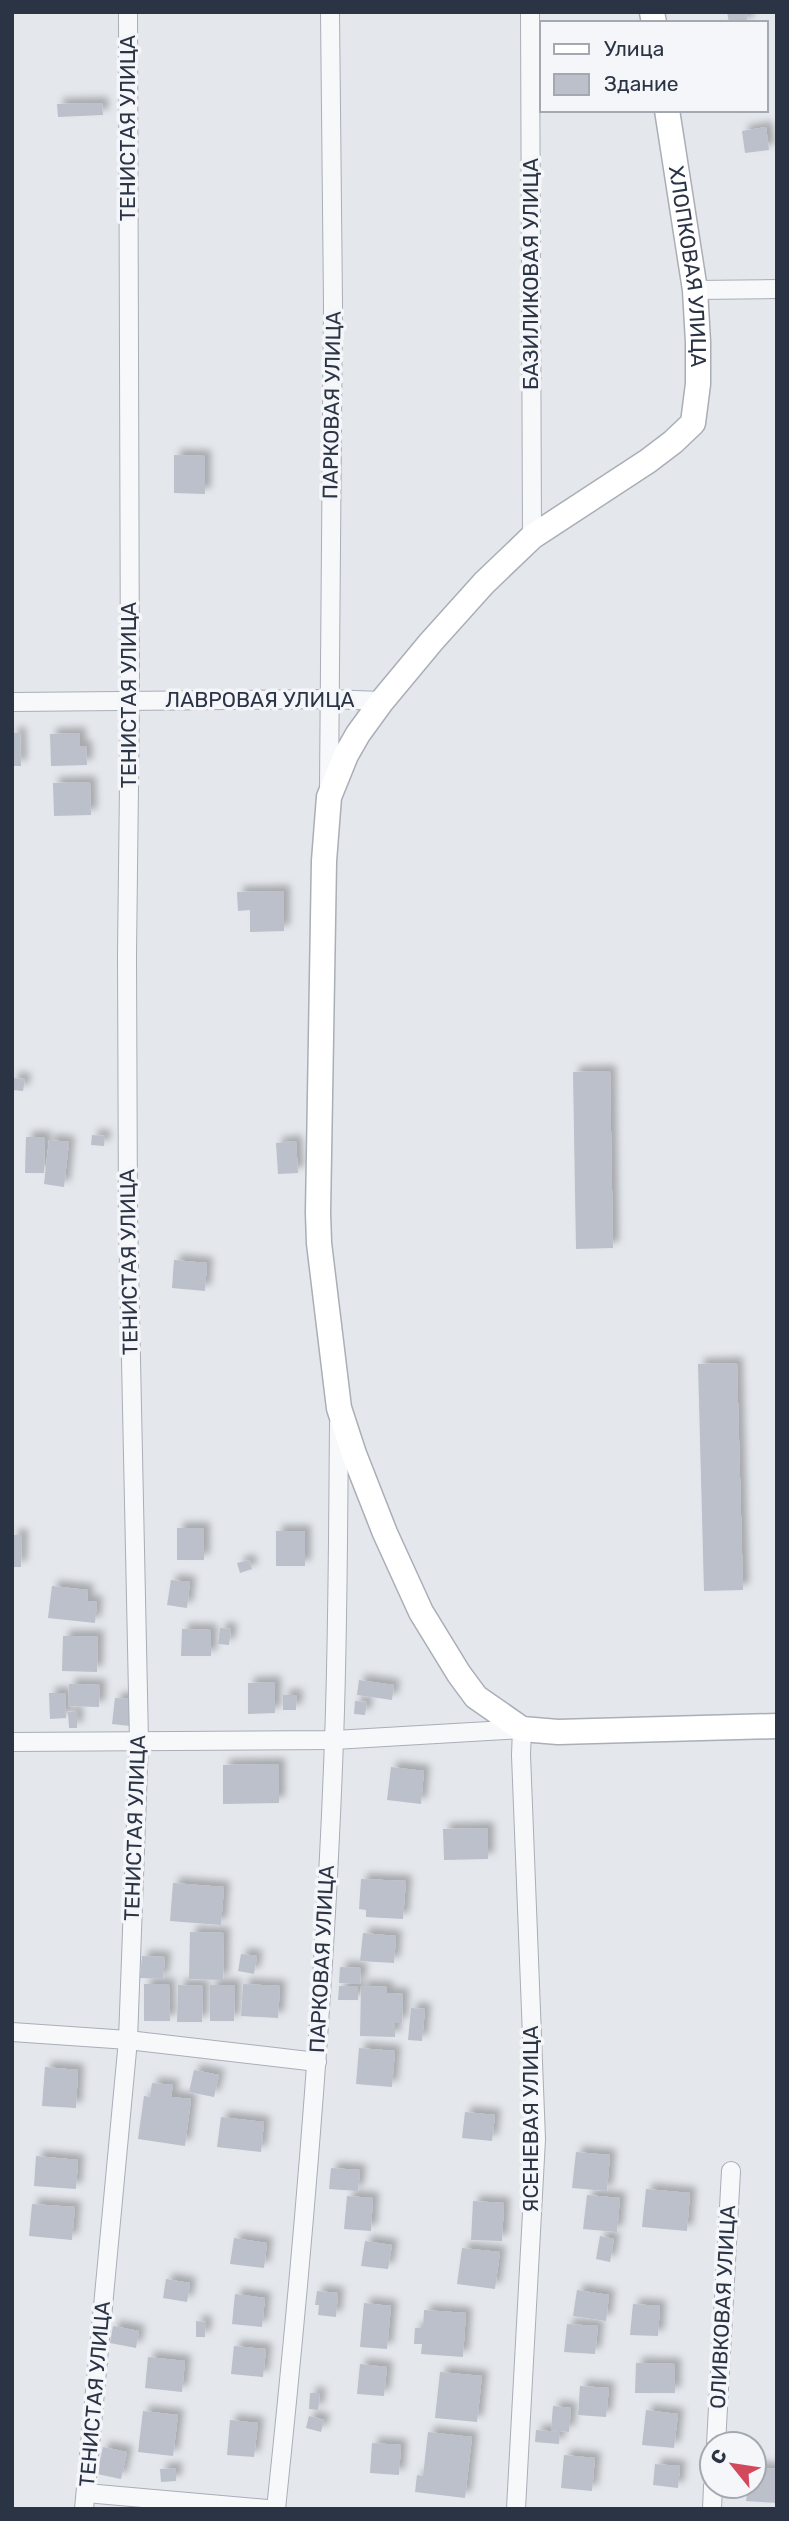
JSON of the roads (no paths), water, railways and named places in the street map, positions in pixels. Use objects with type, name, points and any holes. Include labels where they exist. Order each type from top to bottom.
[{"type":"street","name":"ТЕНИСТАЯ УЛИЦА","points":[[85,2501],[128,2040],[139,1741],[128,1217],[128,12]]},
{"type":"street","name":"ПАРКОВАЯ УЛИЦА","points":[[329,797],[333,304],[330,12]]},
{"type":"street","name":"БАЗИЛИКОВАЯ УЛИЦА","points":[[530,12],[532,537]]},
{"type":"street","name":"ХЛОПКОВАЯ УЛИЦА","points":[[532,537],[648,461],[693,423],[698,356],[695,290],[667,112]]},
{"type":"street","points":[[695,290],[777,289]]},
{"type":"street","points":[[522,1729],[477,1697],[458,1674],[421,1612],[370,1498],[340,1408],[319,1243],[318,1213],[324,861],[329,797],[346,755],[382,701],[484,583],[532,537]]},
{"type":"street","name":"ЛАВРОВАЯ УЛИЦА","points":[[12,702],[328,699],[382,701]]},
{"type":"street","name":"ПАРКОВАЯ УЛИЦА","points":[[276,2509],[299,2291],[317,2062],[334,1740],[340,1408]]},
{"type":"street","points":[[12,1742],[334,1740],[522,1729],[582,1732],[777,1726]]},
{"type":"street","name":"ЯСЕНЕВАЯ УЛИЦА","points":[[516,2509],[536,2139],[522,1729]]},
{"type":"street","points":[[12,2032],[128,2040],[317,2062]]},
{"type":"street","name":"ОЛИВКОВАЯ УЛИЦА","points":[[717,2430],[731,2171]]},
{"type":"street","points":[[85,2501],[267,2509]]}]
